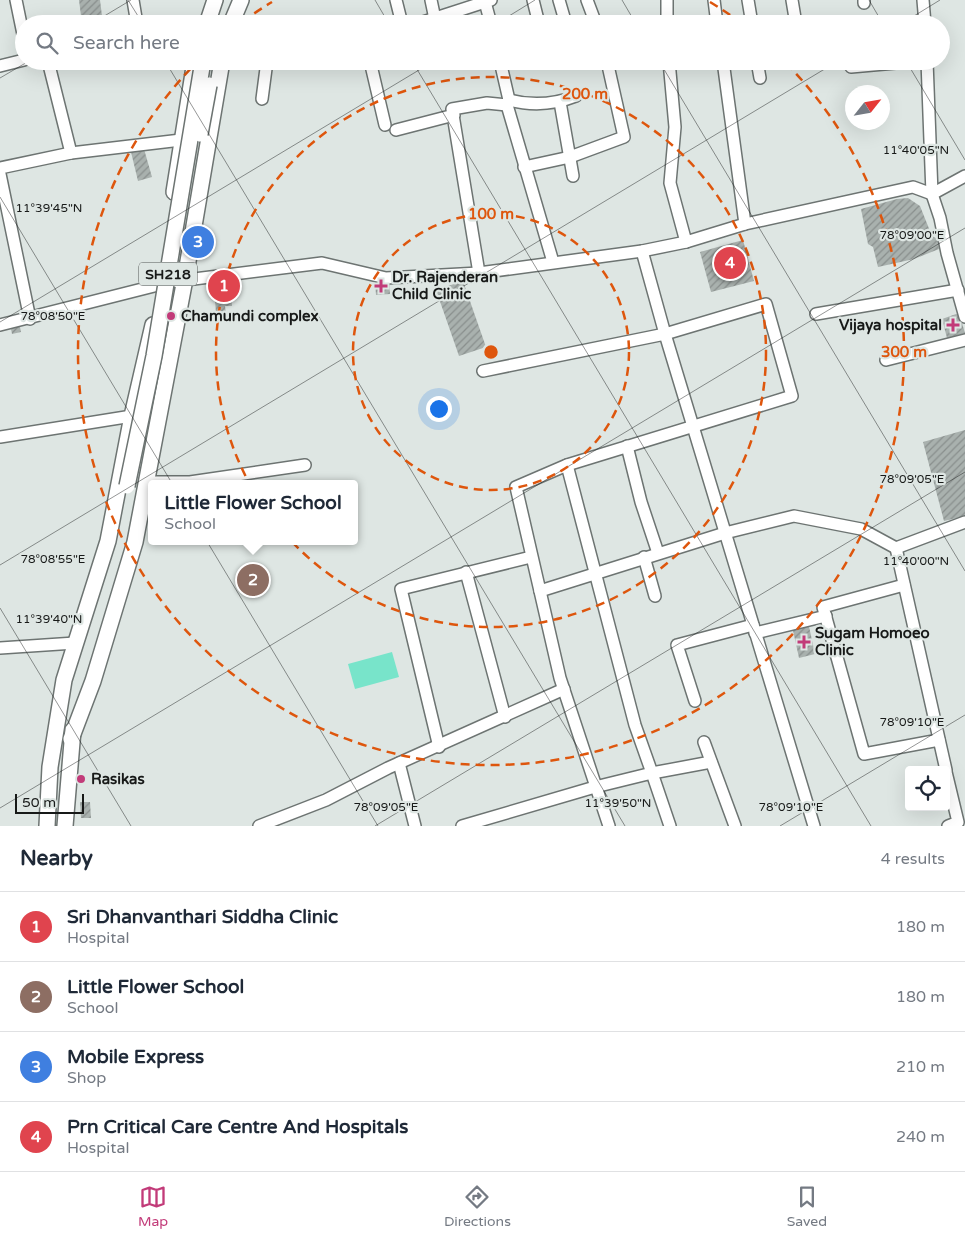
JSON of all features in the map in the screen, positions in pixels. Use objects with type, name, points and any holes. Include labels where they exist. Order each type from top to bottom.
[{"type":"main road","points":[[209,15],[215,0]]},
{"type":"main road","points":[[217,15],[223,0]]},
{"type":"main road","points":[[226,15],[232,0]]},
{"type":"main road","points":[[235,15],[241,0]]},
{"type":"main road","points":[[56,730],[64,680],[108,541],[132,416],[162,284],[181,140],[193,70]]},
{"type":"main road","name":"SH218","points":[[47,826],[50,766],[56,730],[79,664],[113,547],[154,356],[202,70]]},
{"type":"main road","name":"SH218","points":[[65,826],[71,739],[88,663],[130,520],[181,249],[211,70]]},
{"type":"main road","points":[[71,739],[94,681],[135,542],[185,279],[220,70]]},
{"type":"street","points":[[16,0],[19,15]]},
{"type":"street","points":[[133,0],[136,15]]},
{"type":"street","points":[[396,0],[400,15]]},
{"type":"street","points":[[431,0],[434,15]]},
{"type":"street","points":[[533,0],[537,15]]},
{"type":"street","points":[[559,0],[563,15]]},
{"type":"street","points":[[587,0],[593,15]]},
{"type":"street","points":[[667,0],[667,15]]},
{"type":"street","points":[[714,0],[716,15]]},
{"type":"street","points":[[748,0],[750,15]]},
{"type":"street","points":[[792,0],[794,15]]},
{"type":"street","points":[[924,0],[925,15]]},
{"type":"street","points":[[447,15],[488,1],[489,15]]},
{"type":"street","points":[[0,66],[15,62]]},
{"type":"street","points":[[50,70],[71,153]]},
{"type":"street","points":[[262,99],[266,70]]},
{"type":"street","points":[[372,70],[385,125]]},
{"type":"street","points":[[502,70],[524,168],[553,262]]},
{"type":"street","points":[[524,168],[570,157],[624,137],[609,70]]},
{"type":"street","points":[[670,70],[675,127],[670,183],[686,242]]},
{"type":"street","points":[[724,70],[745,224]]},
{"type":"street","points":[[759,70],[760,78]]},
{"type":"street","points":[[927,70],[932,194],[940,218],[947,254],[965,317]]},
{"type":"street","points":[[480,273],[452,108],[487,103],[508,102],[527,105],[560,102],[576,96]]},
{"type":"street","points":[[560,102],[573,176]]},
{"type":"street","points":[[396,130],[454,115]]},
{"type":"street","points":[[0,168],[71,153],[181,140]]},
{"type":"street","points":[[0,174],[30,319]]},
{"type":"street","points":[[0,325],[185,279],[322,263],[386,278],[480,273],[642,251],[686,242],[745,224],[913,187],[932,194],[965,176]]},
{"type":"street","points":[[642,251],[665,334],[814,826]]},
{"type":"street","points":[[816,314],[958,290]]},
{"type":"street","points":[[483,371],[665,334],[766,304],[792,396],[567,465],[516,487],[531,557],[564,690],[609,826]]},
{"type":"street","points":[[886,360],[965,340]]},
{"type":"street","points":[[0,437],[132,416]]},
{"type":"street","points":[[627,446],[641,502],[658,553]]},
{"type":"street","points":[[204,480],[305,465]]},
{"type":"street","points":[[567,465],[635,725],[670,826]]},
{"type":"street","points":[[540,591],[725,533],[794,516],[861,529],[896,548],[965,522]]},
{"type":"street","points":[[896,548],[945,766]]},
{"type":"street","points":[[438,747],[401,589],[531,557]]},
{"type":"street","points":[[644,557],[656,596]]},
{"type":"street","points":[[466,572],[505,717]]},
{"type":"street","points":[[904,586],[823,607],[864,754],[939,740]]},
{"type":"street","points":[[695,701],[677,645],[826,616]]},
{"type":"street","points":[[0,648],[75,643]]},
{"type":"street","points":[[259,826],[326,800],[399,763],[564,690]]},
{"type":"street","points":[[704,742],[735,826]]},
{"type":"street","points":[[462,826],[595,787],[652,773],[711,762]]},
{"type":"street","points":[[399,763],[416,826]]},
{"type":"street","points":[[950,795],[955,825]]},
{"type":"green space","points":[[392,652],[399,677],[355,689],[348,664]]},
{"type":"building","points":[[79,0],[100,0],[102,15],[81,15]]},
{"type":"building","points":[[144,149],[152,177],[138,181],[131,152]]},
{"type":"building","points":[[908,198],[920,206],[932,236],[938,239],[939,249],[914,259],[878,267],[873,247],[868,244],[861,209],[897,199]]},
{"type":"building","points":[[743,240],[754,281],[711,292],[700,252]]},
{"type":"building","points":[[230,275],[232,306],[225,306],[226,314],[216,315],[214,280]]},
{"type":"building","points":[[389,280],[390,294],[376,295],[375,281]]},
{"type":"building","points":[[463,281],[486,347],[459,356],[436,290]]},
{"type":"building","points":[[959,313],[965,333],[947,338],[942,319]]},
{"type":"building","points":[[19,322],[21,332],[12,334],[10,324]]},
{"type":"building","points":[[965,430],[965,516],[944,521],[923,442]]},
{"type":"building","points":[[808,622],[815,654],[799,658],[792,626]]},
{"type":"building","points":[[80,802],[90,802],[91,818],[81,818]]},
{"type":"place","name":"Mobile Express","points":[[198,242]]},
{"type":"place","name":"Prn Critical Care Centre And Hospitals","points":[[730,263]]},
{"type":"place","name":"Sri Dhanvanthari Siddha Clinic","points":[[224,286]]},
{"type":"place","name":"Dr. Rajenderan Child Clinic","points":[[381,286]]},
{"type":"place","name":"Chamundi complex","points":[[171,316]]},
{"type":"place","name":"Vijaya hospital","points":[[953,325]]},
{"type":"place","name":"Little Flower School","points":[[253,580]]},
{"type":"place","name":"Sugam Homoeo Clinic","points":[[804,642]]},
{"type":"place","name":"Rasikas","points":[[81,779]]}]
